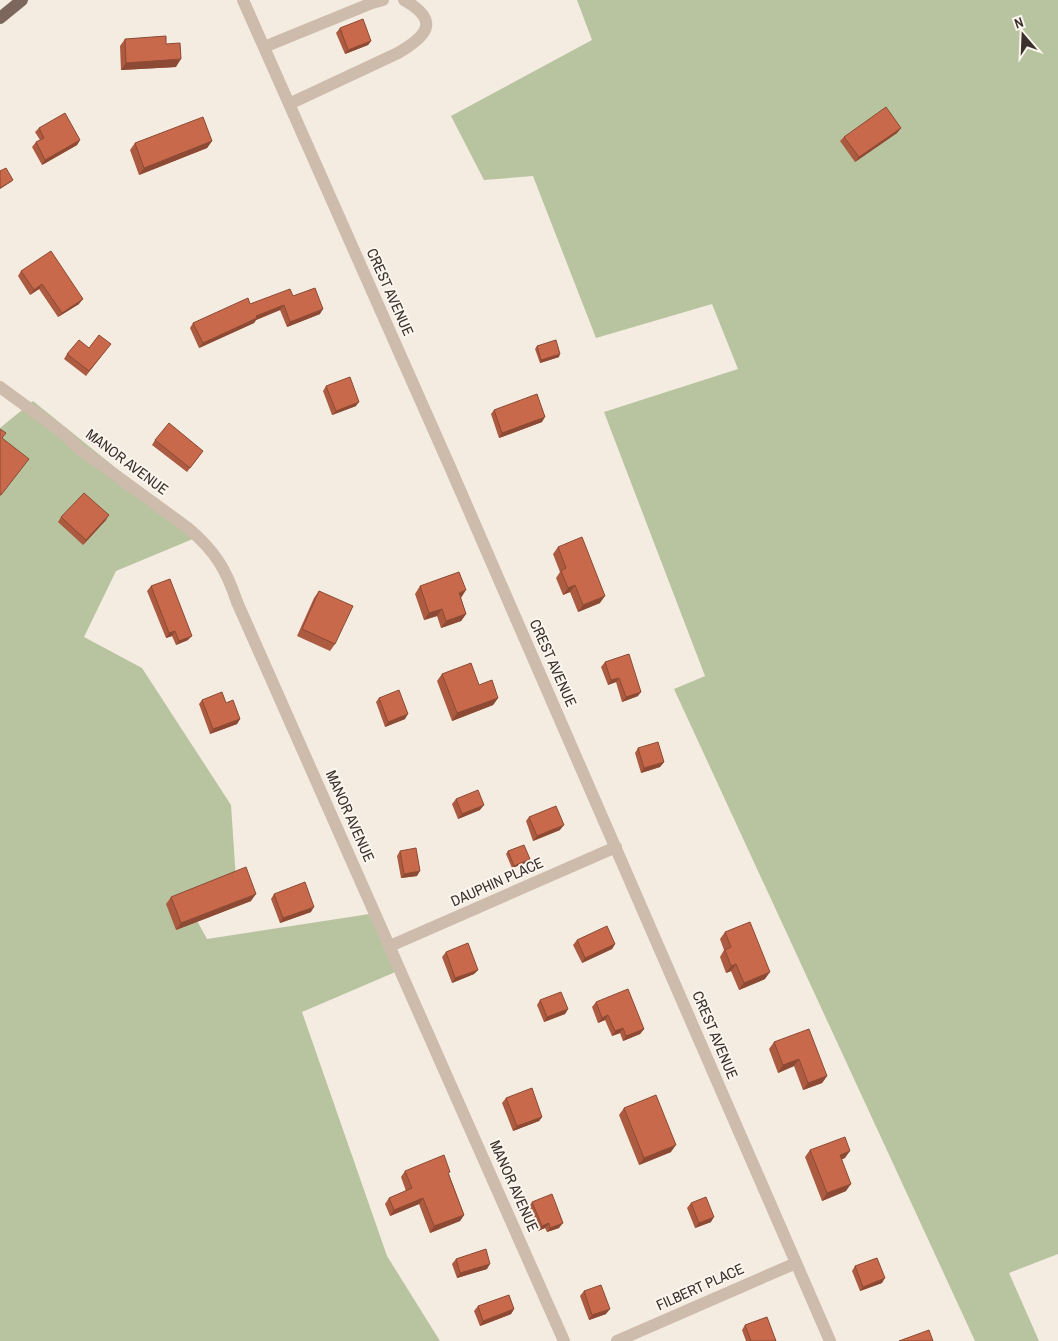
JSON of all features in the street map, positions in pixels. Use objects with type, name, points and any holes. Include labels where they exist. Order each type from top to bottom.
[{"type":"main road","points":[[0,18],[22,0]]},
{"type":"street","name":"CREST AVENUE","points":[[243,0],[454,476],[830,1341]]},
{"type":"street","points":[[264,48],[383,0]]},
{"type":"street","points":[[289,104],[398,53],[415,43],[426,31],[424,18],[412,5],[404,0]]},
{"type":"street","name":"MANOR AVENUE","points":[[0,387],[188,528],[206,543],[229,577],[241,610],[564,1341]]},
{"type":"street","name":"DAUPHIN PLACE","points":[[390,946],[616,847]]},
{"type":"street","name":"FILBERT PLACE","points":[[617,1341],[796,1263]]},
{"type":"green space","points":[[577,0],[1058,0],[1058,1254],[1009,1273],[1039,1341],[975,1341],[674,689],[705,676],[604,412],[738,369],[712,304],[596,338],[533,176],[484,180],[451,116],[592,40]]},
{"type":"green space","points":[[33,401],[200,536],[116,571],[84,637],[142,668],[231,805],[237,895],[195,917],[207,939],[376,913],[400,970],[302,1012],[387,1256],[440,1341],[0,1341],[0,428]]},
{"type":"building","points":[[363,19],[371,41],[348,50],[340,28]]},
{"type":"building","points":[[166,36],[166,44],[180,43],[181,59],[126,63],[125,39]]},
{"type":"building","points":[[886,107],[901,128],[859,157],[844,137]]},
{"type":"building","points":[[65,113],[80,140],[45,160],[36,142],[44,138],[39,128]]},
{"type":"building","points":[[203,117],[212,141],[144,168],[135,143]]},
{"type":"building","points":[[6,168],[13,180],[0,188],[0,171]]},
{"type":"building","points":[[51,251],[83,299],[62,313],[42,284],[34,290],[21,271]]},
{"type":"building","points":[[315,288],[323,309],[290,322],[284,305],[256,316],[257,318],[203,343],[193,323],[248,298],[250,304],[290,289],[293,296]]},
{"type":"building","points":[[99,335],[111,344],[89,371],[67,354],[79,340],[89,348]]},
{"type":"building","points":[[556,340],[560,354],[541,360],[537,346]]},
{"type":"building","points":[[350,377],[359,402],[336,411],[326,386]]},
{"type":"building","points":[[537,394],[545,417],[502,433],[494,410]]},
{"type":"building","points":[[169,423],[203,451],[190,468],[155,440]]},
{"type":"building","points":[[0,429],[6,433],[2,438],[29,459],[1,495],[0,495]]},
{"type":"building","points":[[84,493],[109,515],[86,540],[61,517]]},
{"type":"building","points":[[582,537],[605,596],[583,605],[575,585],[568,588],[561,571],[566,568],[558,547]]},
{"type":"building","points":[[459,572],[466,590],[459,593],[466,614],[446,621],[442,609],[429,613],[420,586]]},
{"type":"building","points":[[170,579],[192,636],[179,641],[175,631],[169,633],[151,586]]},
{"type":"building","points":[[319,591],[353,606],[335,644],[302,629]]},
{"type":"building","points":[[629,654],[641,692],[626,697],[619,678],[611,680],[605,662]]},
{"type":"building","points":[[471,663],[479,685],[492,680],[498,698],[457,713],[442,674]]},
{"type":"building","points":[[399,690],[408,714],[388,722],[379,698]]},
{"type":"building","points":[[222,692],[226,703],[233,700],[240,719],[213,729],[202,700]]},
{"type":"building","points":[[658,742],[664,762],[644,768],[638,748]]},
{"type":"building","points":[[478,790],[484,805],[462,814],[456,799]]},
{"type":"building","points":[[556,806],[564,825],[537,836],[529,817]]},
{"type":"building","points":[[524,845],[530,859],[514,866],[508,851]]},
{"type":"building","points":[[416,848],[420,871],[404,874],[400,851]]},
{"type":"building","points":[[246,867],[256,894],[181,923],[171,897]]},
{"type":"building","points":[[305,882],[314,907],[283,918],[274,894]]},
{"type":"building","points":[[750,922],[770,972],[744,983],[736,964],[731,966],[725,950],[731,947],[725,932]]},
{"type":"building","points":[[607,926],[615,944],[585,958],[577,940]]},
{"type":"building","points":[[468,943],[478,970],[455,978],[446,952]]},
{"type":"building","points":[[628,989],[644,1029],[626,1036],[623,1028],[615,1031],[608,1015],[602,1018],[596,1002]]},
{"type":"building","points":[[561,992],[568,1009],[547,1017],[540,1000]]},
{"type":"building","points":[[809,1029],[827,1076],[808,1083],[799,1059],[783,1065],[774,1042]]},
{"type":"building","points":[[532,1088],[542,1117],[517,1126],[506,1098]]},
{"type":"building","points":[[656,1095],[676,1145],[644,1158],[624,1108]]},
{"type":"building","points":[[845,1137],[850,1151],[840,1155],[851,1184],[827,1193],[810,1150]]},
{"type":"building","points":[[444,1155],[450,1172],[448,1173],[464,1215],[434,1226],[423,1198],[394,1210],[389,1198],[412,1188],[405,1171]]},
{"type":"building","points":[[552,1194],[563,1223],[550,1228],[549,1223],[542,1226],[532,1202]]},
{"type":"building","points":[[706,1197],[714,1217],[699,1223],[691,1203]]},
{"type":"building","points":[[486,1249],[490,1264],[460,1273],[456,1259]]},
{"type":"building","points":[[877,1258],[885,1278],[863,1287],[855,1266]]},
{"type":"building","points":[[601,1285],[610,1309],[592,1315],[584,1291]]},
{"type":"building","points":[[509,1295],[514,1309],[483,1321],[478,1306]]},
{"type":"building","points":[[767,1317],[776,1341],[751,1341],[745,1325]]},
{"type":"building","points":[[929,1330],[933,1341],[899,1341]]}]
